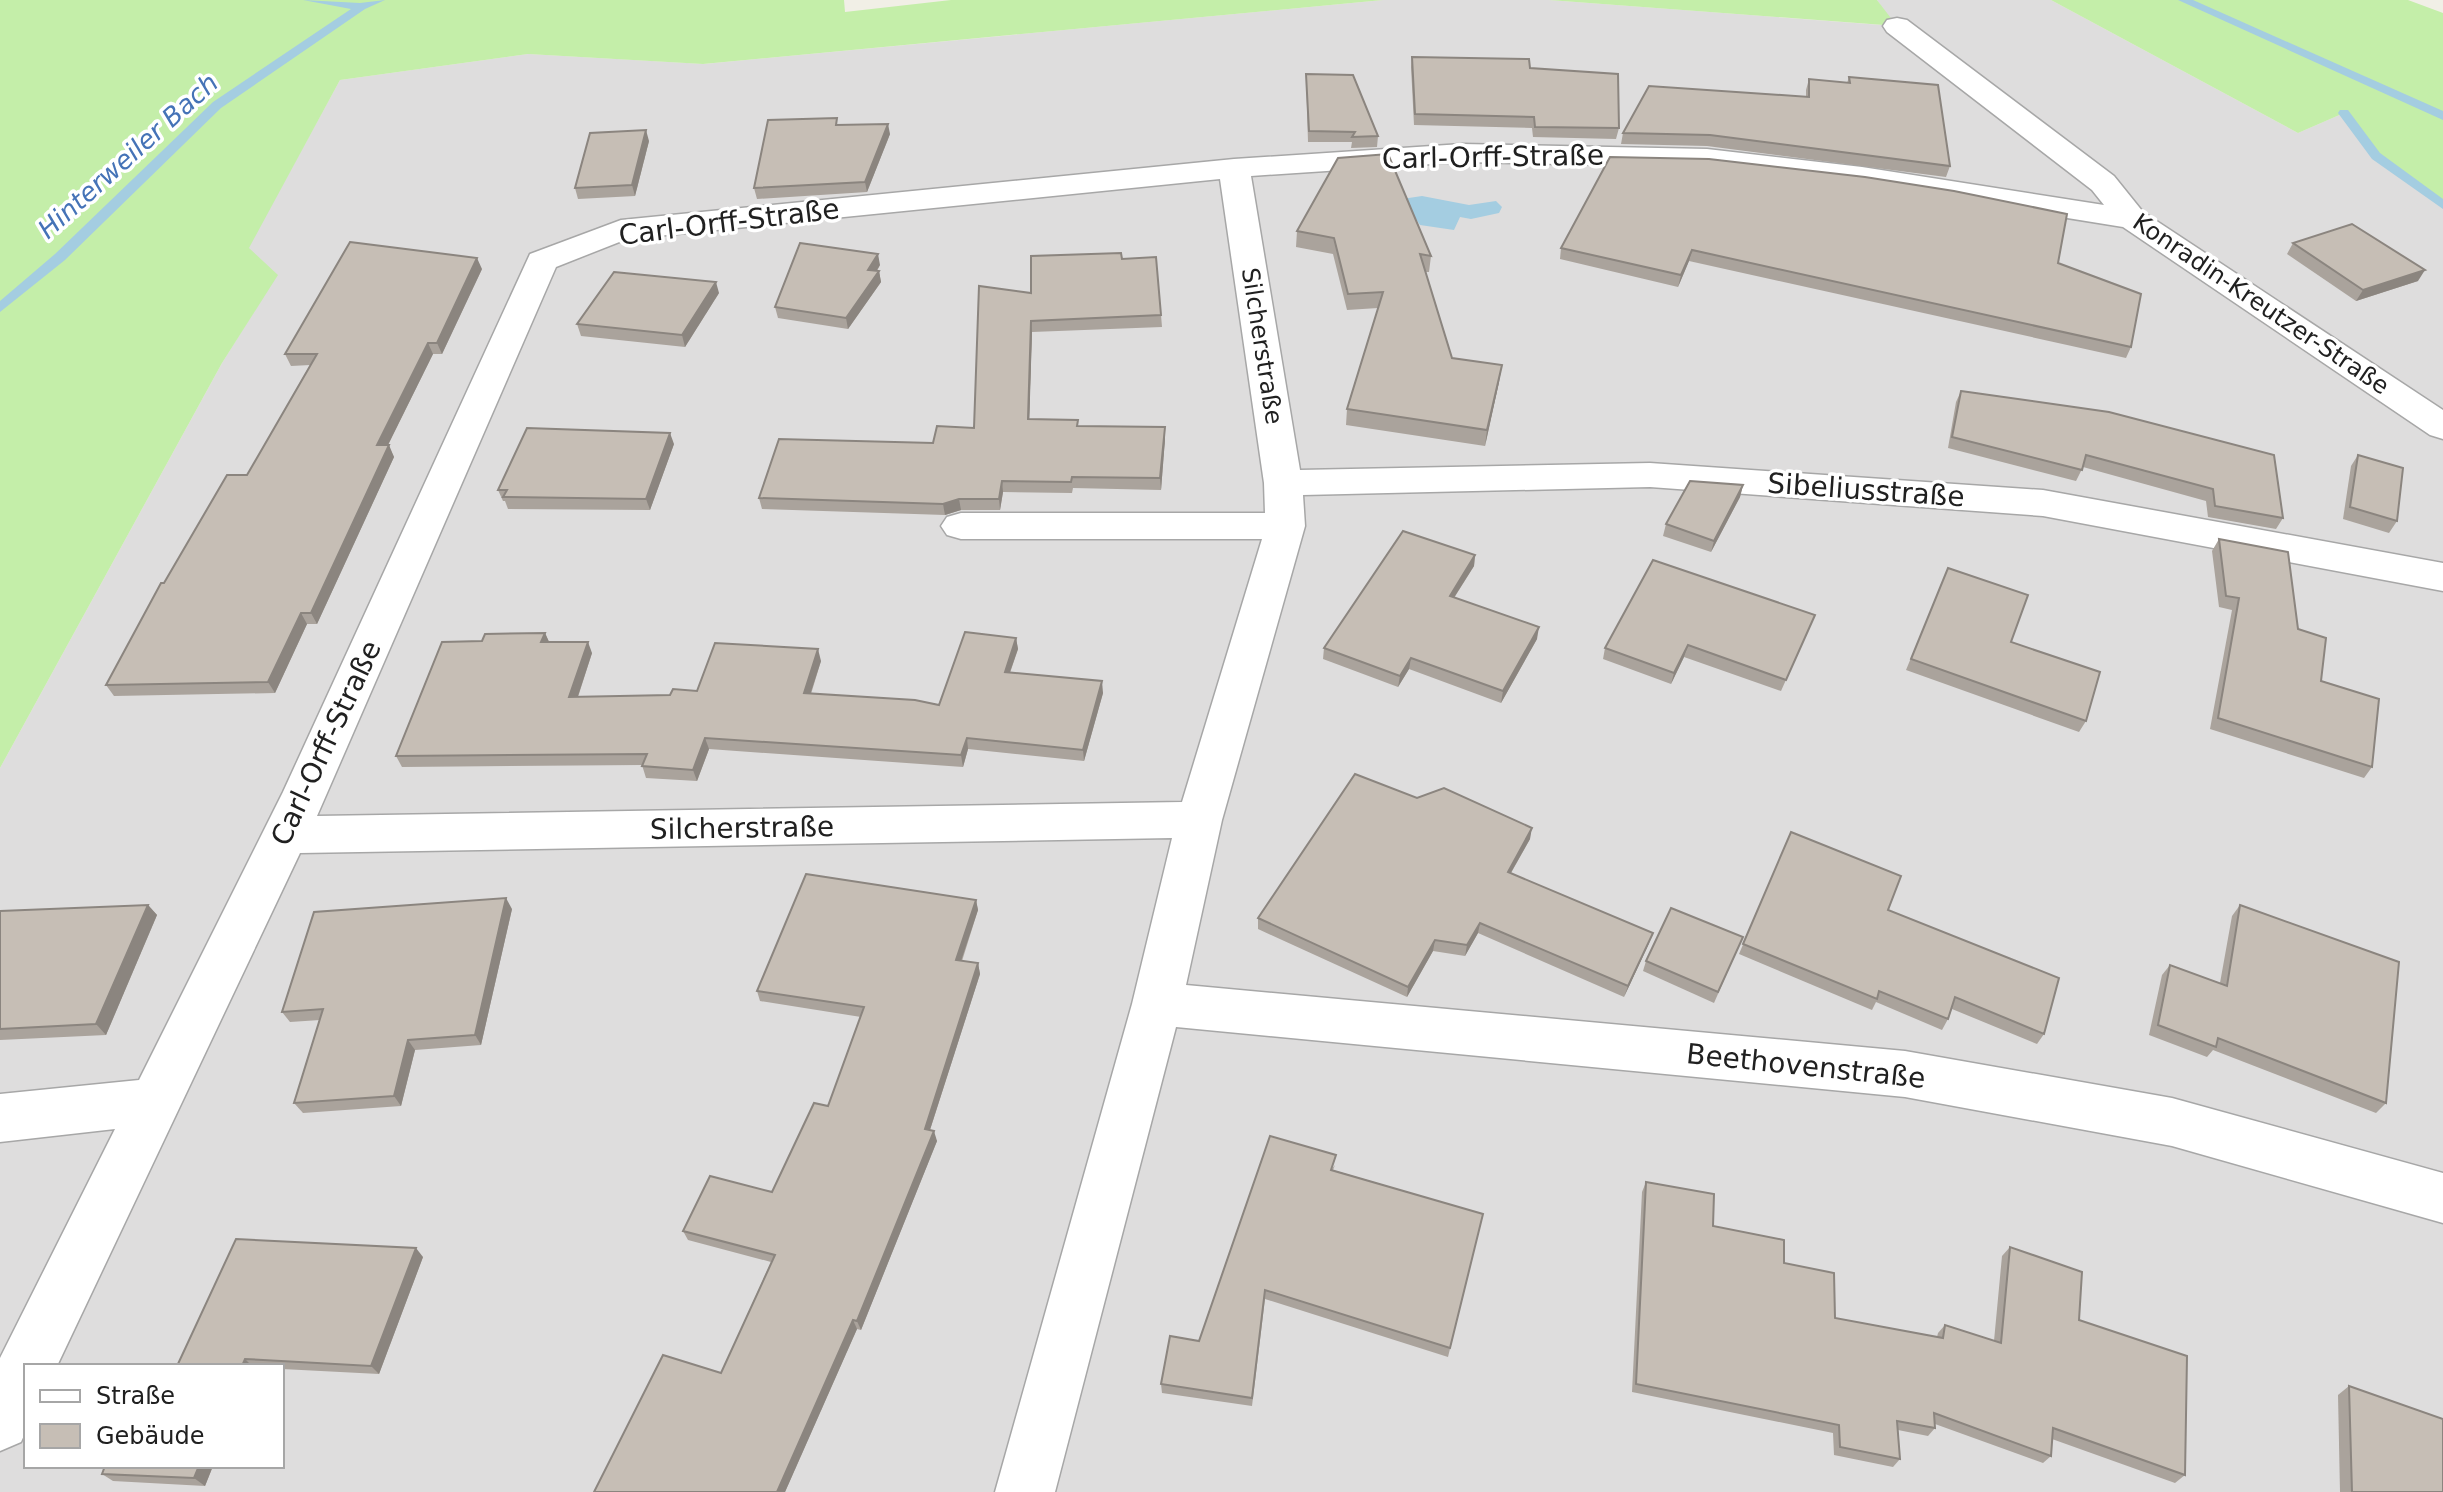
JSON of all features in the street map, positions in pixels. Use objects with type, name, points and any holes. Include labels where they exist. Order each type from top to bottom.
[{"type":"street","name":"Konradin-Kreutzer-Straße","points":[[1897,26],[2103,183],[2132,219],[2443,427]]},
{"type":"street","name":"Carl-Orff-Straße","points":[[27,1364],[285,835],[542,261],[621,230],[1234,168],[1462,153],[1707,158],[1862,176],[2132,219]]},
{"type":"street","name":"Silcherstraße","points":[[1025,1492],[1157,1004],[1199,820],[1284,504],[1234,168]]},
{"type":"street","name":"Sibeliusstraße","points":[[1284,504],[1650,475],[2043,503],[2443,577]]},
{"type":"street","points":[[961,526],[1284,504]]},
{"type":"street","name":"Silcherstraße","points":[[285,835],[1199,820]]},
{"type":"street","name":"Beethovenstraße","points":[[1157,1004],[1905,1074],[2172,1122],[2443,1198]]},
{"type":"street","points":[[0,1118],[154,1102]]},
{"type":"street","name":"Carl-Orff-Straße","points":[[0,1421],[24,1371]]},
{"type":"shaded area","points":[[1383,0],[1549,0],[1895,26],[1877,0],[2051,0],[2298,133],[2344,113],[2376,156],[2443,205],[2443,1492],[0,1492],[0,768],[222,363],[277,275],[248,248],[340,80],[528,54],[704,64]]},
{"type":"green space","points":[[0,0],[844,0],[845,12],[951,0],[1383,0],[703,64],[528,54],[340,80],[249,248],[278,275],[222,363],[0,768]]},
{"type":"green space","points":[[1549,0],[1877,0],[1897,26]]},
{"type":"green space","points":[[2051,0],[2408,0],[2443,13],[2443,205],[2376,156],[2344,113],[2298,133]]},
{"type":"water","points":[[1422,196],[1469,205],[1496,201],[1502,207],[1499,213],[1471,219],[1460,217],[1454,230],[1420,225],[1402,199]]},
{"type":"building","points":[[1412,57],[1529,59],[1530,68],[1618,74],[1619,128],[1535,127],[1534,117],[1415,114]]},
{"type":"building","points":[[1306,74],[1353,75],[1378,136],[1352,137],[1355,132],[1309,131]]},
{"type":"building","points":[[1849,77],[1938,85],[1950,166],[1710,135],[1623,133],[1649,86],[1809,97],[1809,79],[1850,83]]},
{"type":"building","points":[[837,118],[836,125],[888,124],[865,182],[754,188],[768,120]]},
{"type":"building","points":[[646,130],[632,185],[575,188],[590,133]]},
{"type":"building","points":[[1388,154],[1431,256],[1420,254],[1452,358],[1502,365],[1487,430],[1347,409],[1383,292],[1348,294],[1334,238],[1297,231],[1338,158]]},
{"type":"building","points":[[1610,157],[1709,159],[1865,177],[2067,214],[2058,263],[2141,294],[2131,347],[1692,250],[1681,275],[1561,248]]},
{"type":"building","points":[[2352,224],[2425,270],[2363,290],[2293,243]]},
{"type":"building","points":[[350,242],[477,258],[437,343],[428,343],[377,445],[389,445],[311,613],[301,613],[268,682],[106,685],[161,583],[164,583],[227,475],[247,475],[317,354],[285,354]]},
{"type":"building","points":[[800,243],[878,254],[868,270],[879,271],[846,318],[775,307]]},
{"type":"building","points":[[1121,253],[1122,259],[1156,257],[1161,315],[1031,321],[1028,419],[1078,420],[1077,426],[1165,427],[1160,478],[1072,477],[1071,482],[1002,481],[999,499],[959,499],[943,504],[759,498],[779,439],[933,443],[937,426],[974,428],[979,286],[1031,293],[1031,256]]},
{"type":"building","points":[[614,272],[716,282],[682,335],[577,324]]},
{"type":"building","points":[[1961,391],[2109,412],[2274,455],[2283,518],[2215,506],[2213,489],[2086,455],[2082,470],[1952,437]]},
{"type":"building","points":[[527,428],[670,433],[646,499],[503,497],[507,490],[498,490]]},
{"type":"building","points":[[2358,455],[2403,468],[2397,521],[2350,507]]},
{"type":"building","points":[[1690,481],[1743,485],[1714,541],[1666,524]]},
{"type":"building","points":[[1403,531],[1475,555],[1450,596],[1539,627],[1503,691],[1411,658],[1400,676],[1324,648]]},
{"type":"building","points":[[2219,539],[2288,552],[2298,629],[2326,638],[2321,681],[2379,699],[2372,767],[2218,718],[2239,598],[2226,596]]},
{"type":"building","points":[[1653,560],[1815,615],[1786,680],[1688,645],[1674,673],[1605,648]]},
{"type":"building","points":[[1948,568],[2028,595],[2011,642],[2100,672],[2086,721],[1911,659]]},
{"type":"building","points":[[965,632],[1016,638],[1005,672],[1102,681],[1083,750],[967,738],[961,755],[705,738],[693,770],[642,766],[647,754],[396,756],[442,642],[482,641],[485,634],[545,633],[541,642],[588,642],[569,697],[670,695],[673,689],[697,691],[715,643],[818,649],[804,693],[915,700],[939,705]]},
{"type":"building","points":[[1355,774],[1417,798],[1444,788],[1532,828],[1508,872],[1653,933],[1628,986],[1480,923],[1467,945],[1435,940],[1408,987],[1258,918]]},
{"type":"building","points":[[1791,832],[1901,876],[1888,910],[2059,978],[2044,1034],[1955,997],[1948,1019],[1879,991],[1877,999],[1743,944]]},
{"type":"building","points":[[806,874],[976,900],[956,960],[978,963],[925,1129],[934,1131],[857,1321],[853,1320],[777,1492],[594,1492],[663,1355],[721,1373],[775,1255],[683,1231],[710,1176],[772,1192],[814,1103],[828,1106],[864,1007],[757,991]]},
{"type":"building","points":[[506,898],[475,1035],[408,1040],[394,1096],[294,1103],[323,1009],[282,1012],[314,912]]},
{"type":"building","points":[[148,905],[96,1024],[0,1029],[0,911]]},
{"type":"building","points":[[2240,905],[2399,962],[2386,1103],[2218,1038],[2216,1047],[2158,1025],[2170,965],[2227,986]]},
{"type":"building","points":[[1671,908],[1743,937],[1718,992],[1646,961]]},
{"type":"building","points":[[1270,1136],[1336,1155],[1331,1170],[1483,1214],[1450,1348],[1265,1290],[1252,1398],[1161,1384],[1170,1336],[1199,1341]]},
{"type":"building","points":[[1646,1182],[1714,1194],[1713,1226],[1784,1240],[1784,1263],[1834,1273],[1835,1318],[1943,1338],[1945,1325],[2001,1343],[2010,1247],[2082,1272],[2079,1320],[2187,1356],[2185,1475],[2053,1428],[2051,1456],[1934,1413],[1935,1428],[1897,1421],[1900,1459],[1840,1447],[1839,1425],[1636,1384]]},
{"type":"building","points":[[236,1239],[416,1248],[371,1366],[245,1359],[243,1364],[178,1364]]},
{"type":"building","points":[[2349,1386],[2443,1419],[2443,1492],[2352,1492]]},
{"type":"building","points":[[104,1468],[198,1468],[194,1478],[102,1474]]},
{"type":"waterway","points":[[309,0],[361,7]]},
{"type":"waterway","name":"Hinterweiler Bach","points":[[361,7],[379,0]]},
{"type":"waterway","points":[[2184,0],[2443,116]]},
{"type":"waterway","name":"Hinterweiler Bach","points":[[0,308],[60,257],[217,105],[361,7]]},
{"type":"waterway","points":[[2344,113],[2376,156],[2443,205]]}]
